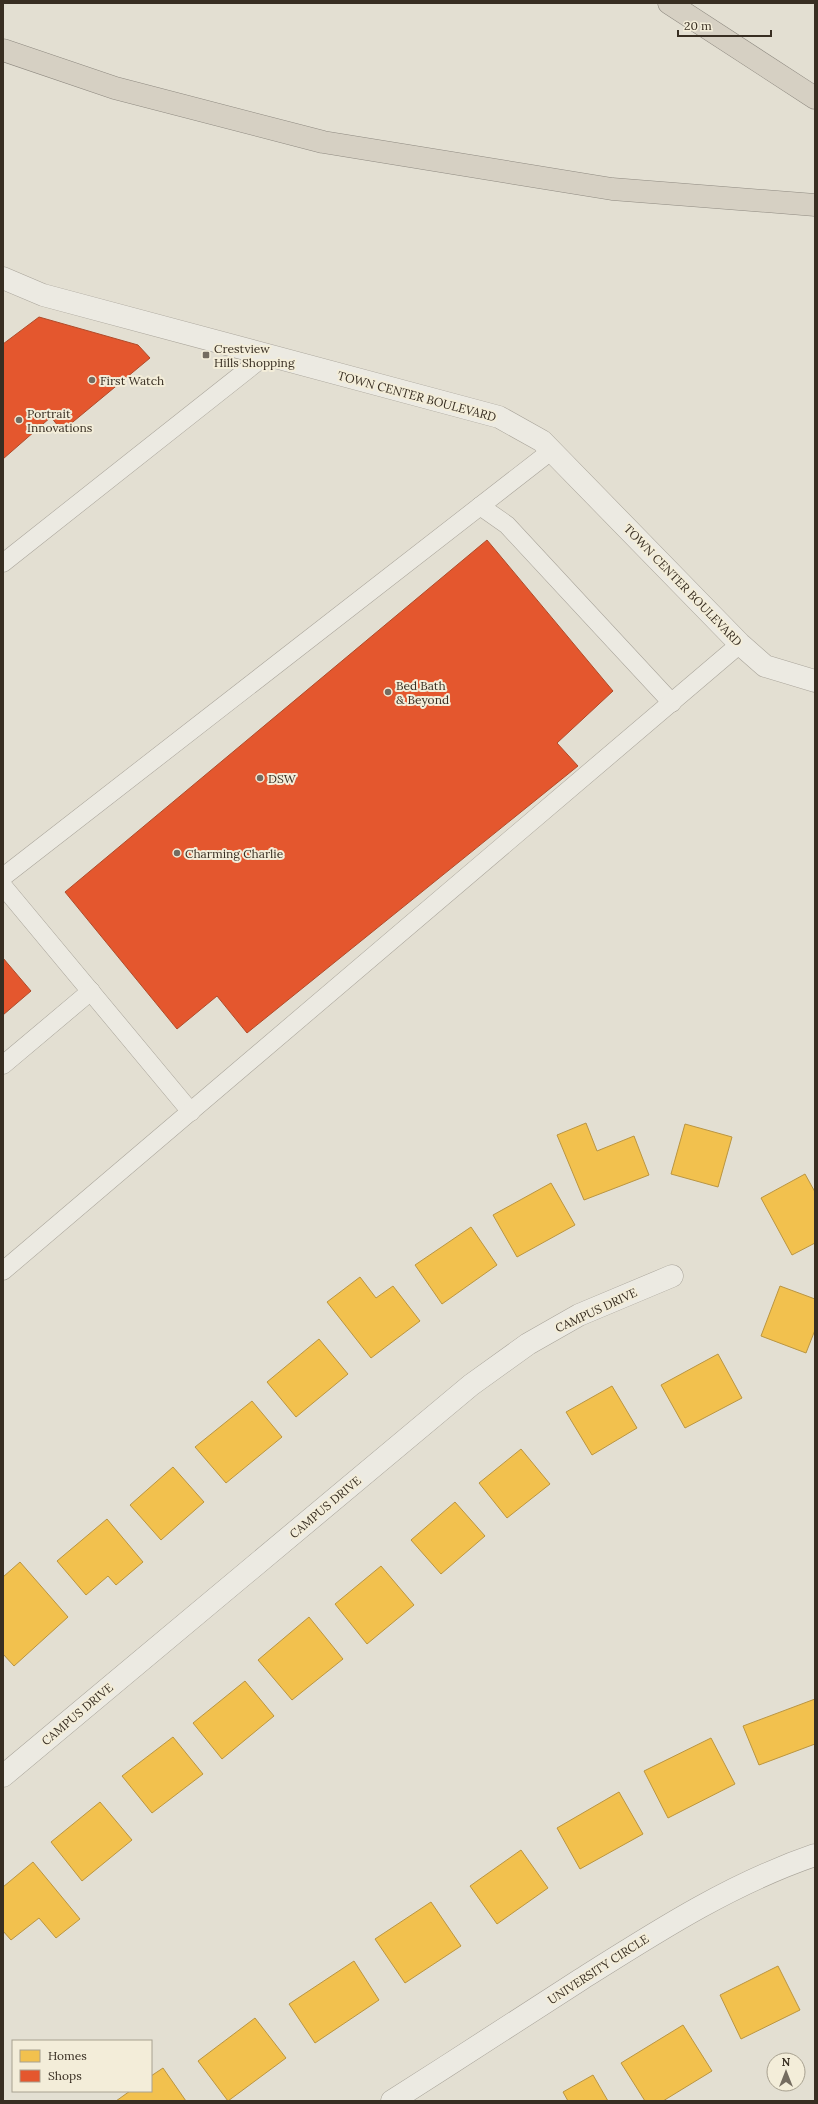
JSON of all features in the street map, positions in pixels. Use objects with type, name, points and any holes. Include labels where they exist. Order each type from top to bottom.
[{"type":"highway","points":[[670,4],[815,98]]},
{"type":"highway","points":[[3,50],[115,88],[323,142],[612,189],[815,205]]},
{"type":"street","name":"TOWN CENTER BOULEVARD","points":[[3,278],[43,295],[499,417],[542,441],[740,644],[765,666],[815,682]]},
{"type":"street","name":"CAMPUS DRIVE","points":[[3,1776],[471,1385],[528,1344],[579,1315],[672,1276]]},
{"type":"street","name":"UNIVERSITY CIRCLE","points":[[392,2101],[672,1921],[732,1890],[789,1864],[815,1855]]},
{"type":"lane","points":[[3,563],[266,354]]},
{"type":"lane","points":[[3,877],[551,450]]},
{"type":"lane","points":[[480,506],[508,525],[672,703]]},
{"type":"lane","points":[[3,1271],[192,1112],[740,644]]},
{"type":"lane","points":[[3,886],[192,1112]]},
{"type":"lane","points":[[3,1065],[91,991]]},
{"type":"building: Homes","points":[[586,1123],[597,1151],[634,1136],[649,1175],[584,1200],[557,1135]]},
{"type":"building: Homes","points":[[685,1124],[732,1137],[718,1187],[671,1174]]},
{"type":"building: Homes","points":[[805,1174],[815,1192],[815,1243],[792,1255],[761,1198]]},
{"type":"building: Homes","points":[[551,1183],[575,1225],[517,1257],[493,1215]]},
{"type":"building: Homes","points":[[471,1227],[497,1265],[442,1304],[415,1265]]},
{"type":"building: Homes","points":[[360,1277],[376,1298],[393,1286],[420,1321],[371,1358],[327,1302]]},
{"type":"building: Homes","points":[[780,1286],[815,1299],[815,1330],[806,1353],[761,1336]]},
{"type":"building: Homes","points":[[319,1339],[348,1374],[296,1417],[267,1382]]},
{"type":"building: Homes","points":[[718,1354],[742,1398],[685,1428],[661,1385]]},
{"type":"building: Homes","points":[[612,1386],[637,1428],[592,1455],[566,1412]]},
{"type":"building: Homes","points":[[252,1401],[282,1437],[226,1483],[195,1447]]},
{"type":"building: Homes","points":[[521,1449],[550,1484],[507,1518],[479,1483]]},
{"type":"building: Homes","points":[[173,1467],[204,1502],[161,1540],[130,1505]]},
{"type":"building: Homes","points":[[455,1502],[485,1536],[441,1574],[411,1540]]},
{"type":"building: Homes","points":[[107,1519],[143,1562],[116,1585],[108,1576],[86,1595],[57,1561]]},
{"type":"building: Homes","points":[[20,1562],[68,1617],[14,1666],[3,1654],[3,1577]]},
{"type":"building: Homes","points":[[381,1566],[414,1605],[367,1644],[335,1604]]},
{"type":"building: Homes","points":[[309,1617],[343,1659],[292,1700],[258,1660]]},
{"type":"building: Homes","points":[[245,1681],[274,1716],[222,1759],[193,1723]]},
{"type":"building: Homes","points":[[815,1699],[815,1744],[759,1765],[743,1726]]},
{"type":"building: Homes","points":[[173,1737],[203,1774],[152,1813],[122,1776]]},
{"type":"building: Homes","points":[[711,1738],[735,1784],[668,1818],[644,1771]]},
{"type":"building: Homes","points":[[619,1792],[643,1834],[580,1869],[557,1828]]},
{"type":"building: Homes","points":[[100,1802],[132,1840],[82,1881],[51,1842]]},
{"type":"building: Homes","points":[[521,1850],[548,1888],[497,1924],[470,1886]]},
{"type":"building: Homes","points":[[33,1862],[80,1919],[56,1938],[39,1918],[11,1940],[3,1931],[3,1887]]},
{"type":"building: Homes","points":[[431,1902],[461,1946],[405,1983],[375,1939]]},
{"type":"building: Homes","points":[[354,1961],[379,2000],[315,2043],[289,2004]]},
{"type":"building: Homes","points":[[778,1966],[800,2010],[741,2039],[720,1995]]},
{"type":"building: Homes","points":[[255,2018],[286,2058],[228,2101],[198,2061]]},
{"type":"building: Homes","points":[[683,2025],[712,2071],[663,2101],[645,2101],[621,2063]]},
{"type":"building: Homes","points":[[163,2068],[186,2101],[116,2101],[129,2092],[152,2092],[152,2075]]},
{"type":"building: Homes","points":[[593,2075],[608,2101],[568,2101],[563,2092]]},
{"type":"building: Shops","points":[[39,317],[138,345],[150,358],[62,431],[51,417],[3,459],[3,344]]},
{"type":"building: Shops","points":[[487,540],[613,691],[557,743],[578,766],[247,1033],[217,996],[177,1029],[65,892]]},
{"type":"building: Shops","points":[[3,958],[31,991],[3,1015]]},
{"type":"place","name":"Crestview Hills Shopping","points":[[206,355]]},
{"type":"place","name":"First Watch","points":[[92,380]]},
{"type":"place","name":"Portrait Innovations","points":[[19,420]]},
{"type":"place","name":"Bed Bath & Beyond","points":[[388,692]]},
{"type":"place","name":"DSW","points":[[260,778]]},
{"type":"place","name":"Charming Charlie","points":[[177,853]]}]
